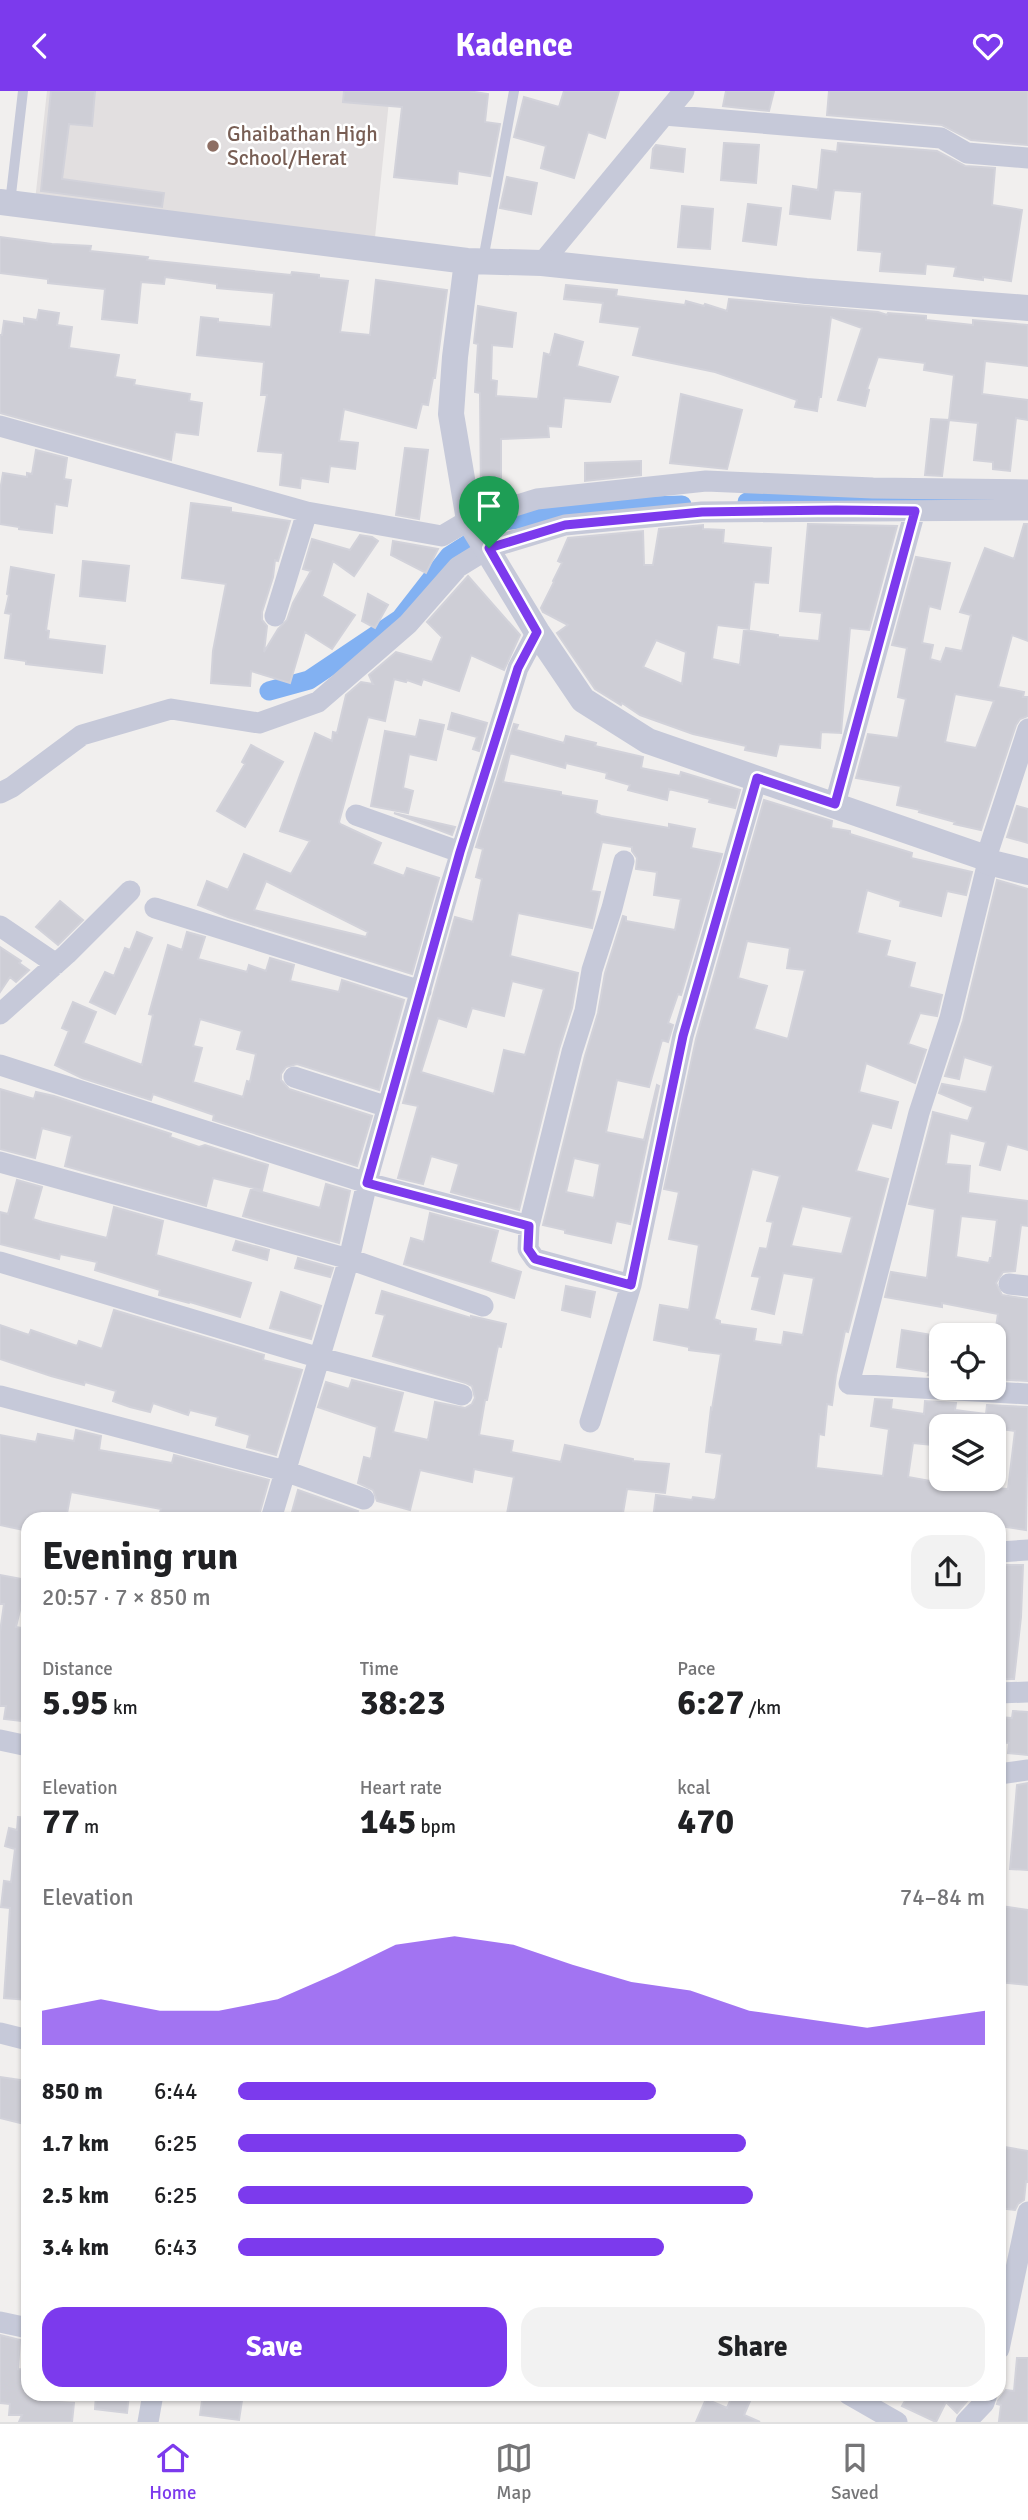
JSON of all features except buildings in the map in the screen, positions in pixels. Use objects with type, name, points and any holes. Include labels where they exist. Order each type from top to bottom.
[{"type":"street","points":[[542,263],[684,91]]},
{"type":"street","points":[[664,115],[941,138],[967,153],[1028,158]]},
{"type":"street","points":[[5,202],[475,260],[542,263],[806,291],[1028,307]]},
{"type":"street","points":[[475,260],[454,357],[451,414],[469,520],[489,548],[537,632],[583,700],[648,741],[1028,872]]},
{"type":"street","points":[[0,426],[307,512],[442,536],[469,520],[537,499],[706,481],[873,488],[1028,490]]},
{"type":"street","points":[[0,793],[82,736],[171,709],[259,723],[317,702],[408,624],[458,567],[489,548],[565,525],[702,512],[1028,510]]},
{"type":"street","points":[[835,804],[915,511]]},
{"type":"street","points":[[275,616],[307,512]]},
{"type":"street","points":[[273,1512],[349,1259],[387,1107],[460,852],[518,668],[537,632]]},
{"type":"street","points":[[1028,729],[987,860],[950,1018],[919,1112],[849,1384],[1028,1394]]},
{"type":"street","points":[[590,1422],[631,1285],[683,1036],[757,778]]},
{"type":"street","points":[[356,815],[460,852]]},
{"type":"street","points":[[624,861],[592,970],[585,1011],[572,1052],[529,1226],[528,1249],[535,1259],[631,1285]]},
{"type":"street","points":[[0,1014],[56,964],[130,891]]},
{"type":"street","points":[[155,908],[421,991]]},
{"type":"street","points":[[0,926],[56,964]]},
{"type":"street","points":[[0,1065],[367,1183],[529,1226]]},
{"type":"street","points":[[294,1077],[387,1107]]},
{"type":"street","points":[[0,1162],[349,1259],[483,1306]]},
{"type":"street","points":[[0,1262],[320,1358],[462,1395]]},
{"type":"street","points":[[0,1396],[285,1471],[363,1499]]},
{"type":"street","points":[[1006,1552],[1028,1550]]},
{"type":"street","points":[[1006,1693],[1028,1692]]},
{"type":"street","points":[[0,1740],[21,1744]]},
{"type":"street","points":[[1006,1773],[1028,1770]]},
{"type":"street","points":[[0,2033],[21,2038]]},
{"type":"street","points":[[1006,2316],[1028,2212]]},
{"type":"street","points":[[0,2322],[21,2326]]},
{"type":"street","points":[[148,2422],[152,2401]]},
{"type":"street","points":[[860,2401],[897,2422]]},
{"type":"street","points":[[966,2422],[985,2401]]},
{"type":"lane","points":[[5,202],[23,91]]},
{"type":"lane","points":[[475,260],[514,91]]},
{"type":"shaded area","name":"Ghaibathan High School/Herat","points":[[47,91],[390,91],[375,237],[35,201]]},
{"type":"waterway","points":[[747,502],[996,500]]},
{"type":"waterway","points":[[269,691],[309,680],[400,619],[449,556],[504,521],[617,507],[682,505]]},
{"type":"place","name":"Ghaibathan High School/Herat","points":[[213,146]]},
{"type":"route","points":[[915,511],[835,804],[757,778],[683,1036],[631,1285],[535,1259],[528,1249],[529,1226],[367,1183],[460,852],[518,668],[537,632],[489,548],[565,525],[702,512],[915,511]]}]
